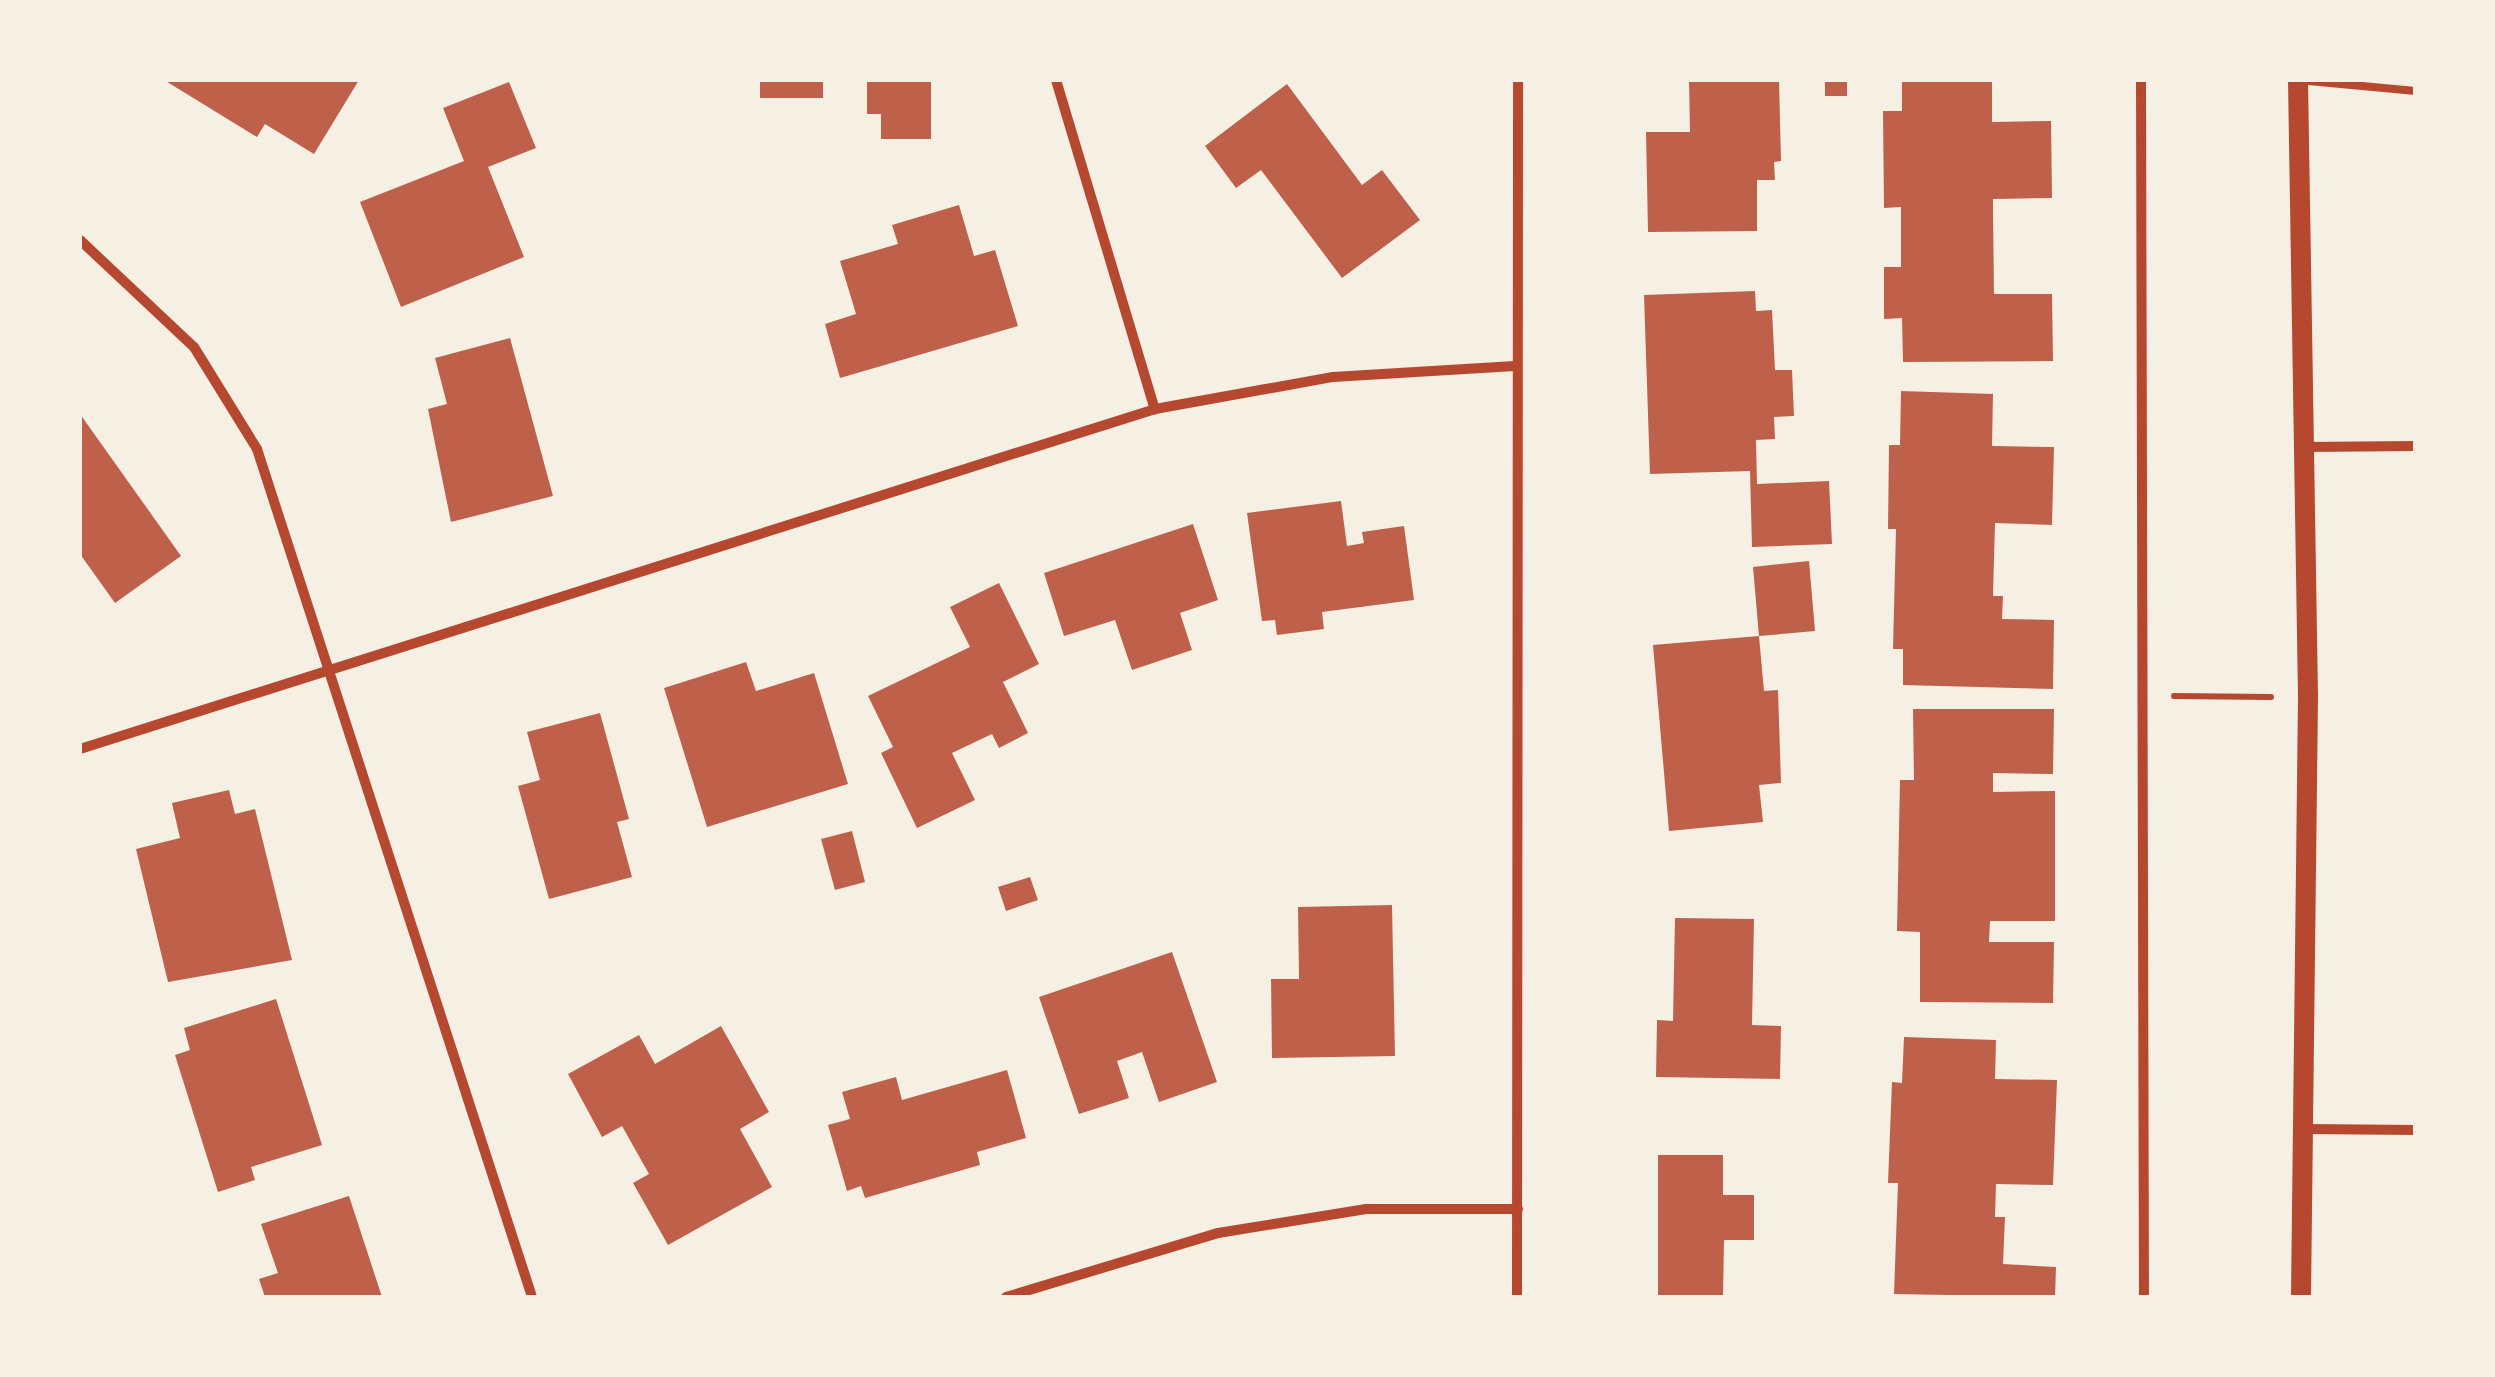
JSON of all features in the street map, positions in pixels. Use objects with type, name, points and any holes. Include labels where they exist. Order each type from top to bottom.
[{"type":"main road","points":[[2298,80],[2308,697],[2301,1297]]},
{"type":"street","points":[[1056,80],[1155,409]]},
{"type":"street","points":[[1517,1297],[1518,80]]},
{"type":"street","points":[[2142,80],[2144,1297]]},
{"type":"street","points":[[80,240],[194,347],[258,450],[532,1297]]},
{"type":"street","points":[[80,749],[1155,409],[1334,377],[1515,366]]},
{"type":"street","points":[[2304,447],[2415,446]]},
{"type":"street","points":[[2305,1129],[2415,1130]]},
{"type":"street","points":[[1006,1297],[1218,1233],[1366,1209],[1518,1209]]},
{"type":"lane","points":[[2298,80],[2415,91]]},
{"type":"path","points":[[2143,696],[2308,697]]},
{"type":"building","points":[[164,80],[359,80],[314,154],[265,124],[257,137]]},
{"type":"building","points":[[760,80],[823,80],[823,98],[760,98]]},
{"type":"building","points":[[867,80],[931,80],[931,139],[881,139],[881,114],[867,114]]},
{"type":"building","points":[[1689,80],[1779,80],[1781,161],[1774,162],[1775,180],[1757,180],[1757,231],[1648,232],[1646,132],[1690,132]]},
{"type":"building","points":[[1825,80],[1847,80],[1847,96],[1825,96]]},
{"type":"building","points":[[1902,80],[1992,80],[1992,122],[2051,121],[2052,198],[1993,199],[1993,210],[1994,294],[2052,294],[2053,361],[1903,362],[1902,318],[1884,319],[1884,267],[1901,267],[1901,207],[1884,208],[1883,111],[1902,111]]},
{"type":"building","points":[[509,82],[536,148],[488,167],[524,257],[401,307],[360,202],[464,161],[443,108]]},
{"type":"building","points":[[1287,84],[1362,185],[1382,170],[1420,220],[1342,278],[1261,170],[1236,188],[1205,146]]},
{"type":"building","points":[[959,205],[974,256],[995,250],[1018,326],[840,378],[825,324],[856,314],[840,261],[898,244],[892,225]]},
{"type":"building","points":[[1755,291],[1756,311],[1772,310],[1775,370],[1792,370],[1794,416],[1774,417],[1775,439],[1756,440],[1757,484],[1829,481],[1832,544],[1752,547],[1750,471],[1650,474],[1644,295]]},
{"type":"building","points":[[510,338],[553,496],[451,522],[428,409],[447,404],[435,358]]},
{"type":"building","points":[[1901,391],[1993,394],[1992,446],[2054,447],[2052,525],[1995,523],[1993,596],[2003,596],[2002,619],[2054,620],[2053,689],[1903,685],[1903,649],[1893,649],[1896,529],[1888,529],[1889,445],[1900,445]]},
{"type":"building","points":[[80,414],[181,556],[115,603],[80,554]]},
{"type":"building","points":[[1341,501],[1347,546],[1364,543],[1362,532],[1404,526],[1414,600],[1322,612],[1324,629],[1277,635],[1275,620],[1262,621],[1247,513]]},
{"type":"building","points":[[1193,524],[1218,600],[1180,613],[1192,650],[1132,670],[1115,620],[1064,636],[1044,573]]},
{"type":"building","points":[[1809,561],[1815,631],[1759,636],[1753,567]]},
{"type":"building","points":[[999,583],[1039,664],[1003,682],[1028,733],[999,748],[992,734],[952,753],[975,800],[917,828],[881,753],[893,747],[868,696],[970,647],[950,607]]},
{"type":"building","points":[[1759,636],[1764,691],[1778,690],[1781,783],[1759,785],[1763,822],[1669,831],[1653,645]]},
{"type":"building","points":[[746,662],[756,691],[814,673],[848,784],[707,827],[664,688]]},
{"type":"building","points":[[1913,709],[2054,709],[2053,774],[1993,773],[1993,792],[2055,791],[2055,921],[1990,921],[1989,942],[2054,942],[2053,1003],[1920,1002],[1920,932],[1897,931],[1900,780],[1914,780]]},
{"type":"building","points":[[600,713],[629,819],[617,822],[632,877],[549,899],[518,786],[540,780],[527,732]]},
{"type":"building","points":[[229,790],[235,814],[255,809],[292,960],[168,982],[136,849],[180,838],[172,803]]},
{"type":"building","points":[[852,831],[865,882],[835,890],[821,839]]},
{"type":"building","points":[[1030,877],[1038,900],[1006,911],[998,887]]},
{"type":"building","points":[[1392,905],[1395,1056],[1272,1058],[1271,979],[1299,979],[1298,907]]},
{"type":"building","points":[[1675,918],[1754,919],[1752,1025],[1781,1026],[1780,1079],[1656,1077],[1657,1020],[1673,1021]]},
{"type":"building","points":[[1172,952],[1217,1082],[1159,1102],[1142,1052],[1117,1061],[1129,1098],[1079,1114],[1039,997]]},
{"type":"building","points":[[276,999],[322,1145],[251,1167],[255,1180],[218,1192],[175,1055],[190,1050],[184,1028]]},
{"type":"building","points":[[721,1026],[769,1112],[740,1129],[772,1187],[668,1245],[633,1183],[649,1174],[622,1126],[602,1137],[568,1074],[639,1035],[655,1064]]},
{"type":"building","points":[[1904,1037],[1996,1040],[1995,1079],[2057,1080],[2053,1185],[1996,1184],[1995,1217],[2005,1217],[2003,1264],[2056,1267],[2055,1297],[1894,1294],[1898,1183],[1888,1183],[1892,1082],[1902,1083]]},
{"type":"building","points":[[1007,1070],[1026,1138],[977,1152],[980,1165],[865,1198],[861,1186],[847,1191],[828,1125],[850,1119],[842,1092],[896,1077],[902,1100]]},
{"type":"building","points":[[1658,1155],[1723,1155],[1723,1195],[1754,1195],[1754,1240],[1724,1240],[1723,1297],[1658,1297]]},
{"type":"building","points":[[349,1196],[382,1297],[265,1297],[259,1279],[278,1273],[261,1224]]}]
